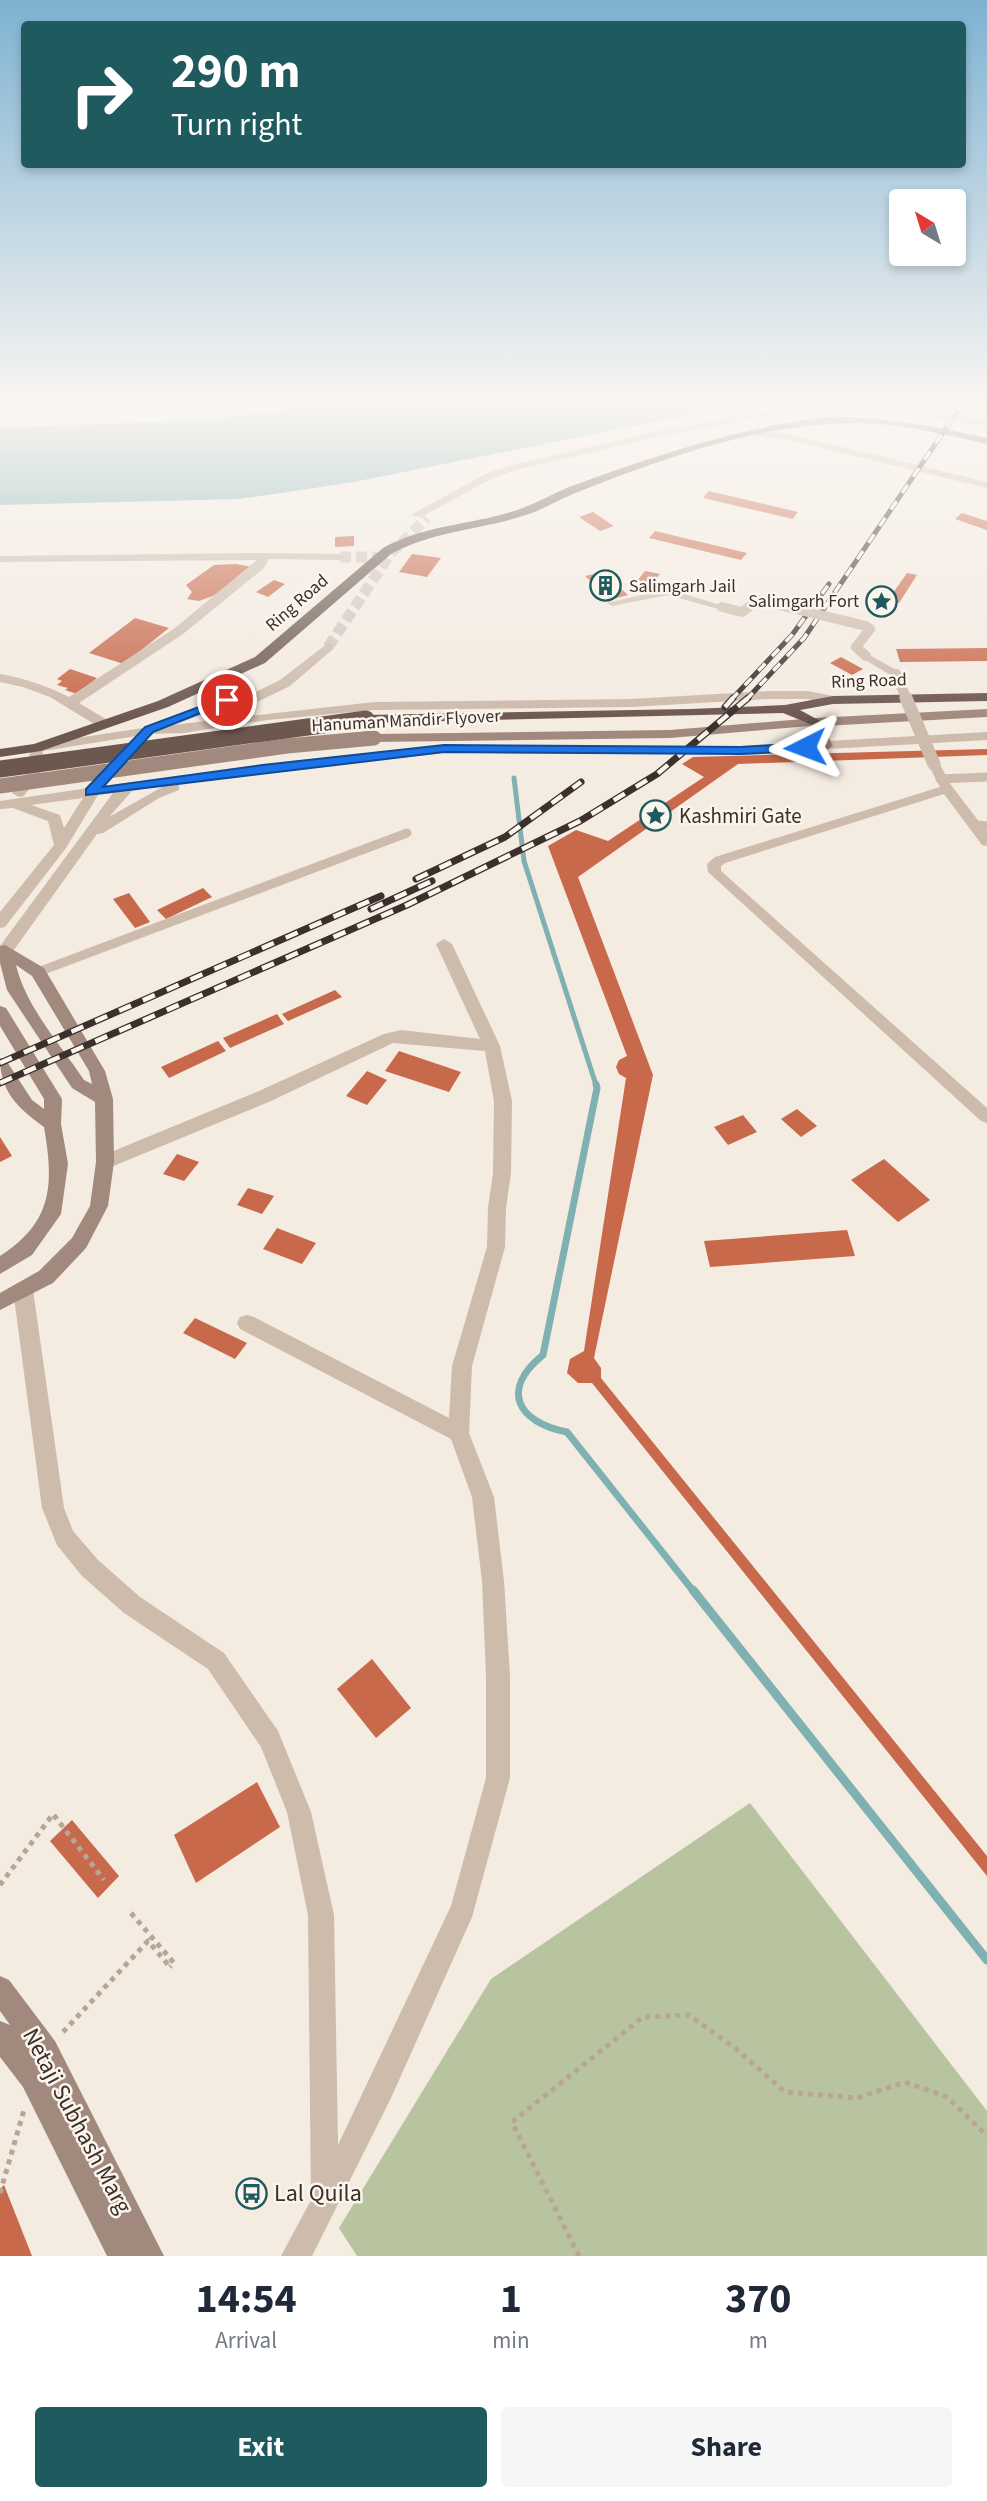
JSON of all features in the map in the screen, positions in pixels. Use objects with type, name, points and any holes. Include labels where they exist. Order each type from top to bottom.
[{"type":"highway","name":"Ring Road","points":[[0,753],[36,748],[163,704],[260,660],[403,540],[505,518],[521,511]]},
{"type":"highway","name":"Ring Road","points":[[586,714],[785,709],[834,700],[987,697]]},
{"type":"highway","points":[[586,714],[631,703]]},
{"type":"highway","points":[[785,709],[815,722]]},
{"type":"highway","name":"Hanuman Mandir Flyover","points":[[0,769],[366,719],[586,714]]},
{"type":"main road","name":"Hanuman Mandir Flyover","points":[[0,786],[287,746],[374,738],[670,734],[815,722],[987,713]]},
{"type":"main road","points":[[815,722],[826,746]]},
{"type":"main road","points":[[0,1302],[46,1277],[79,1243],[99,1206],[104,1162],[104,1099],[97,1071],[38,972],[3,950]]},
{"type":"main road","points":[[3,950],[13,986],[78,1084],[104,1099]]},
{"type":"main road","points":[[0,1012],[53,1099],[52,1124],[59,1164],[55,1209],[25,1250],[0,1266]]},
{"type":"main road","points":[[0,1065],[26,1105],[52,1124]]},
{"type":"main road","name":"Netaji Subhash Marg","points":[[0,1989],[39,2064],[149,2256]]},
{"type":"main road","name":"Netaji Subhash Marg","points":[[0,2035],[39,2064],[123,2256]]},
{"type":"street","points":[[422,516],[432,511]]},
{"type":"street","points":[[71,702],[179,631],[260,566],[265,556]]},
{"type":"street","points":[[0,559],[340,557]]},
{"type":"street","points":[[612,603],[668,592],[742,612],[758,600],[866,626],[870,629],[856,647],[896,674],[943,784],[982,826],[987,842]]},
{"type":"street","points":[[3,950],[90,836],[114,800],[184,729],[232,711],[285,683],[323,646],[243,694],[149,730]]},
{"type":"street","points":[[0,678],[12,679],[71,702],[104,724]]},
{"type":"street","points":[[5,804],[23,790],[34,772],[36,748],[149,730],[184,729],[268,716],[374,706],[458,702],[631,703],[769,695],[808,695],[834,700]]},
{"type":"street","points":[[0,923],[61,845],[91,792],[149,730],[163,704]]},
{"type":"street","points":[[5,804],[444,748],[741,750],[987,736]]},
{"type":"street","points":[[90,836],[154,795],[197,778]]},
{"type":"street","points":[[943,784],[720,860],[715,864],[715,872],[987,1117]]},
{"type":"street","points":[[5,804],[39,810],[55,818],[61,845]]},
{"type":"street","points":[[296,2256],[326,2203],[382,2088],[463,1908],[498,1778],[498,1676],[493,1581],[482,1497],[459,1433],[462,1366],[496,1247],[502,1173],[503,1101],[492,1046],[444,944]]},
{"type":"street","points":[[104,1162],[265,1096],[395,1036],[492,1046]]},
{"type":"street","points":[[23,1290],[53,1508],[65,1538],[90,1568],[132,1605],[216,1661],[270,1739],[299,1812],[321,1915],[326,2203]]},
{"type":"street","points":[[247,1323],[459,1433]]},
{"type":"lane","points":[[943,784],[987,777]]},
{"type":"lane","points":[[38,972],[407,833]]},
{"type":"path","points":[[0,1885],[53,1814],[104,1880]]},
{"type":"path","points":[[0,2193],[39,2064],[148,1941],[170,1967],[174,1963],[131,1913]]},
{"type":"path","points":[[579,2256],[512,2122],[643,2017],[689,2015],[735,2048],[785,2092],[857,2098],[905,2082],[947,2097],[987,2136]]},
{"type":"green space","points":[[750,1803],[987,2111],[987,2256],[357,2256],[339,2228],[491,1979]]},
{"type":"building","points":[[760,511],[798,512],[793,519]]},
{"type":"building","points":[[593,512],[614,526],[600,531],[579,517]]},
{"type":"building","points":[[962,513],[987,521],[987,530],[955,519]]},
{"type":"building","points":[[655,531],[747,553],[741,560],[649,538]]},
{"type":"building","points":[[354,536],[354,546],[335,547],[335,537]]},
{"type":"building","points":[[412,554],[441,558],[427,577],[399,572]]},
{"type":"building","points":[[236,564],[253,567],[213,596],[199,601],[187,599],[192,592],[186,585],[214,565]]},
{"type":"building","points":[[645,571],[660,574],[646,591],[631,588]]},
{"type":"building","name":"Salimgarh Jail","points":[[602,572],[628,595],[610,600],[585,576]]},
{"type":"building","points":[[907,573],[917,575],[899,603],[888,600]]},
{"type":"building","points":[[274,580],[285,584],[268,597],[256,592]]},
{"type":"building","points":[[135,618],[169,628],[124,664],[89,653]]},
{"type":"building","points":[[987,648],[987,661],[900,662],[896,649]]},
{"type":"building","points":[[841,657],[863,669],[852,675],[830,663]]},
{"type":"building","points":[[70,669],[97,678],[77,694],[65,690],[68,688],[57,685],[62,681],[57,679]]},
{"type":"building","points":[[987,749],[987,755],[738,764],[578,877],[653,1075],[594,1358],[601,1368],[601,1378],[987,1856],[987,1876],[592,1383],[578,1383],[567,1373],[570,1359],[584,1351],[626,1078],[619,1074],[616,1067],[619,1060],[627,1056],[548,846],[576,830],[608,841],[704,777],[682,764],[693,757]]},
{"type":"building","points":[[203,888],[212,897],[166,919],[157,910]]},
{"type":"building","points":[[129,893],[150,922],[135,928],[113,899]]},
{"type":"building","points":[[335,990],[342,997],[288,1021],[282,1014]]},
{"type":"building","points":[[277,1014],[284,1024],[230,1048],[223,1038]]},
{"type":"building","points":[[218,1041],[226,1051],[169,1078],[161,1067]]},
{"type":"building","points":[[399,1051],[461,1072],[449,1092],[385,1071]]},
{"type":"building","points":[[367,1071],[387,1080],[367,1105],[346,1096]]},
{"type":"building","points":[[797,1109],[817,1126],[801,1137],[781,1119]]},
{"type":"building","points":[[743,1115],[757,1132],[728,1145],[714,1127]]},
{"type":"building","points":[[0,1137],[12,1156],[0,1162]]},
{"type":"building","points":[[177,1154],[199,1162],[184,1181],[163,1174]]},
{"type":"building","points":[[884,1159],[930,1200],[898,1222],[851,1180]]},
{"type":"building","points":[[248,1188],[274,1196],[262,1214],[237,1205]]},
{"type":"building","points":[[277,1228],[316,1243],[302,1264],[263,1249]]},
{"type":"building","points":[[847,1230],[855,1256],[710,1267],[704,1241]]},
{"type":"building","points":[[195,1318],[247,1343],[235,1359],[183,1333]]},
{"type":"building","points":[[372,1659],[411,1708],[376,1738],[337,1689]]},
{"type":"building","points":[[257,1782],[280,1827],[196,1883],[174,1835]]},
{"type":"building","points":[[72,1820],[119,1876],[98,1898],[50,1841]]},
{"type":"building","points":[[4,2185],[32,2256],[0,2256],[0,2189]]},
{"type":"waterway","points":[[514,778],[524,861],[596,1085]]},
{"type":"waterway","points":[[596,1084],[543,1355],[522,1380],[520,1403],[536,1421],[567,1432],[694,1592]]},
{"type":"waterway","points":[[693,1590],[987,1960]]},
{"type":"tunnel","points":[[328,647],[391,553],[427,518]]},
{"type":"tunnel","points":[[340,557],[377,557]]},
{"type":"railway","points":[[747,698],[804,638],[890,511]]},
{"type":"railway","points":[[731,700],[792,635],[829,584]]},
{"type":"railway","points":[[725,707],[733,698]]},
{"type":"railway","points":[[0,1083],[407,905],[580,821],[657,774],[747,698]]},
{"type":"railway","points":[[416,879],[505,837],[581,782]]},
{"type":"railway","points":[[371,909],[432,881]]},
{"type":"railway","points":[[0,1063],[381,896]]},
{"type":"place","name":"Salimgarh Jail","points":[[606,586]]},
{"type":"place","name":"Salimgarh Fort","points":[[882,601]]},
{"type":"place","name":"Kashmiri Gate","points":[[656,816]]},
{"type":"place","name":"Lal Quila","points":[[251,2193]]},
{"type":"route","points":[[227,700],[149,730],[91,792],[263,768],[444,748],[741,750],[805,747]]}]
